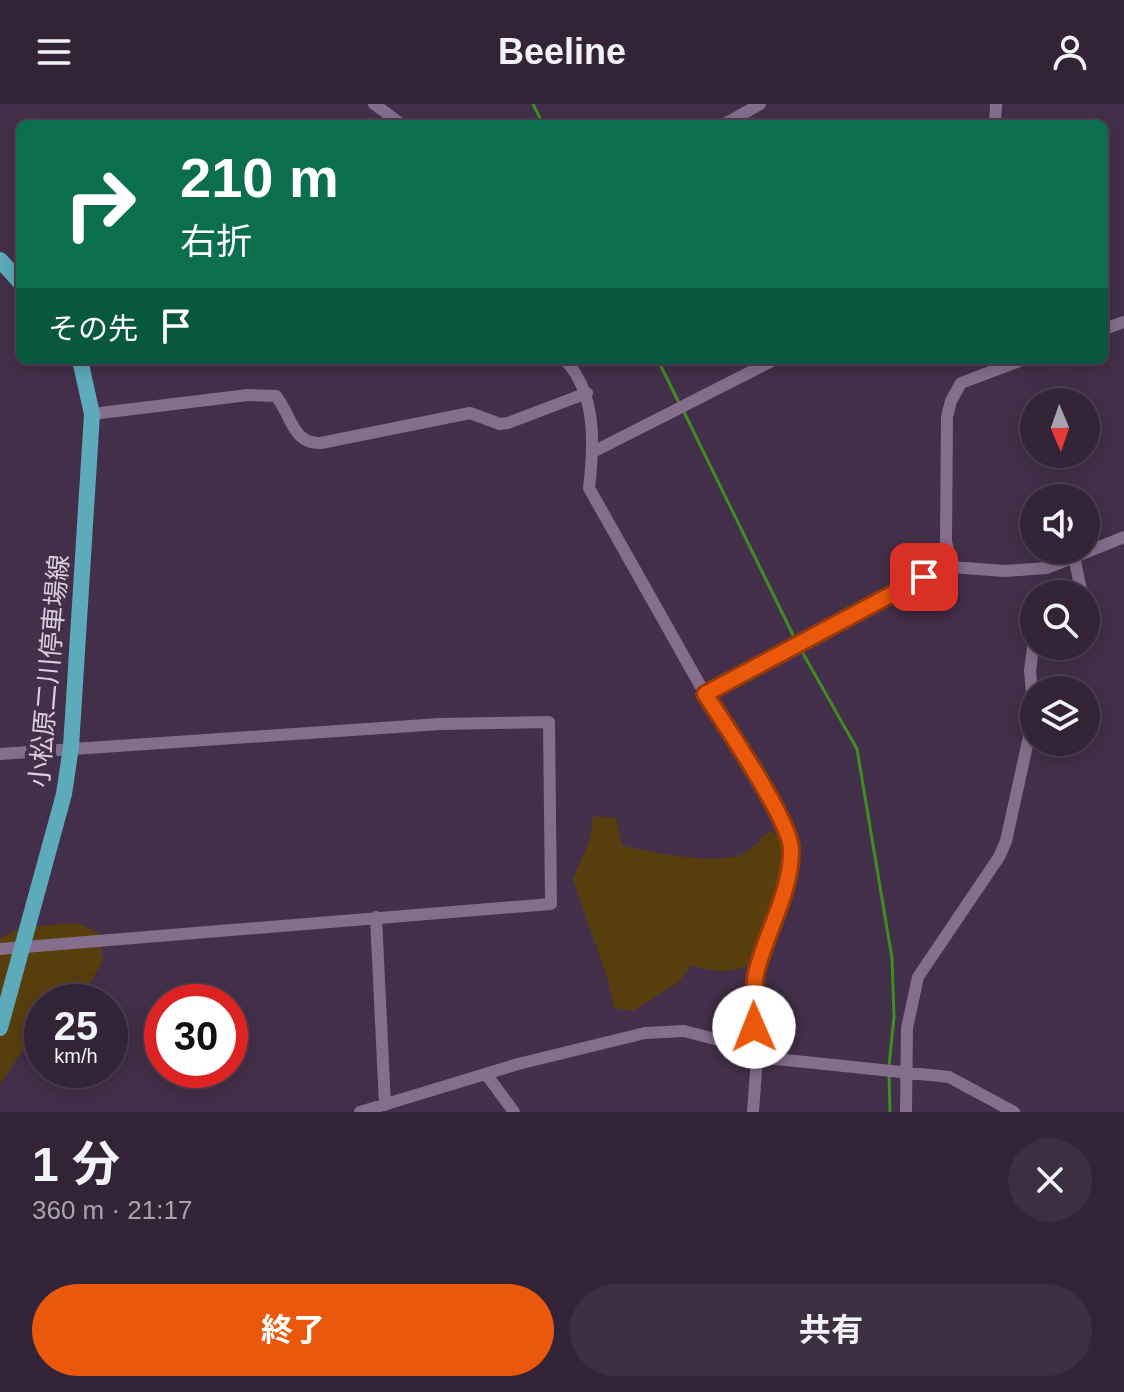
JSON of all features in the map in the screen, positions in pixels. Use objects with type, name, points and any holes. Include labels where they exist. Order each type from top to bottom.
[{"type":"main road","points":[[0,260],[16,278]]},
{"type":"main road","name":"小松原二川停車場線","points":[[0,1028],[64,794],[71,747],[92,414],[81,364]]},
{"type":"street","points":[[374,104],[396,120]]},
{"type":"street","points":[[732,120],[760,104]]},
{"type":"street","points":[[996,106],[1011,104]]},
{"type":"street","points":[[568,364],[587,393],[593,452],[589,488],[705,694],[749,762],[791,846],[790,863],[776,919],[754,984],[753,1112]]},
{"type":"street","points":[[593,452],[766,364]]},
{"type":"street","points":[[951,567],[946,541],[947,417],[951,401],[961,383],[1011,364]]},
{"type":"street","points":[[92,414],[248,395],[276,396],[300,438],[308,443],[470,413],[500,424],[508,423],[587,393]]},
{"type":"street","points":[[1100,547],[1124,537]]},
{"type":"street","points":[[705,694],[924,577],[951,567],[1005,571],[1047,568],[1057,564]]},
{"type":"street","points":[[906,1112],[902,1073],[907,1028],[918,977],[991,870],[1006,841],[1034,714],[1031,660]]},
{"type":"street","points":[[0,754],[440,724],[549,722],[551,904],[0,949]]},
{"type":"street","points":[[376,917],[385,1105]]},
{"type":"street","points":[[360,1112],[486,1074],[645,1033],[684,1031],[755,1053],[949,1077],[1014,1112]]},
{"type":"street","points":[[486,1074],[514,1112]]},
{"type":"shaded area","points":[[593,816],[616,818],[622,846],[681,856],[727,858],[748,851],[769,831],[779,837],[785,848],[785,873],[754,963],[722,971],[691,965],[679,982],[632,1011],[614,1008],[609,984],[573,879],[590,840]]},
{"type":"shaded area","points":[[76,923],[99,933],[103,961],[89,984],[24,984],[24,1048],[0,1084],[0,938],[22,927]]},
{"type":"waterway","points":[[533,104],[541,120]]},
{"type":"waterway","points":[[660,364],[679,403]]},
{"type":"waterway","points":[[683,410],[795,639]]},
{"type":"waterway","points":[[800,648],[857,749],[892,958],[894,1017],[889,1066]]},
{"type":"waterway","points":[[889,1074],[890,1112]]},
{"type":"route","points":[[754,1027],[754,984],[776,919],[790,863],[791,846],[749,762],[705,694],[924,577]]}]
